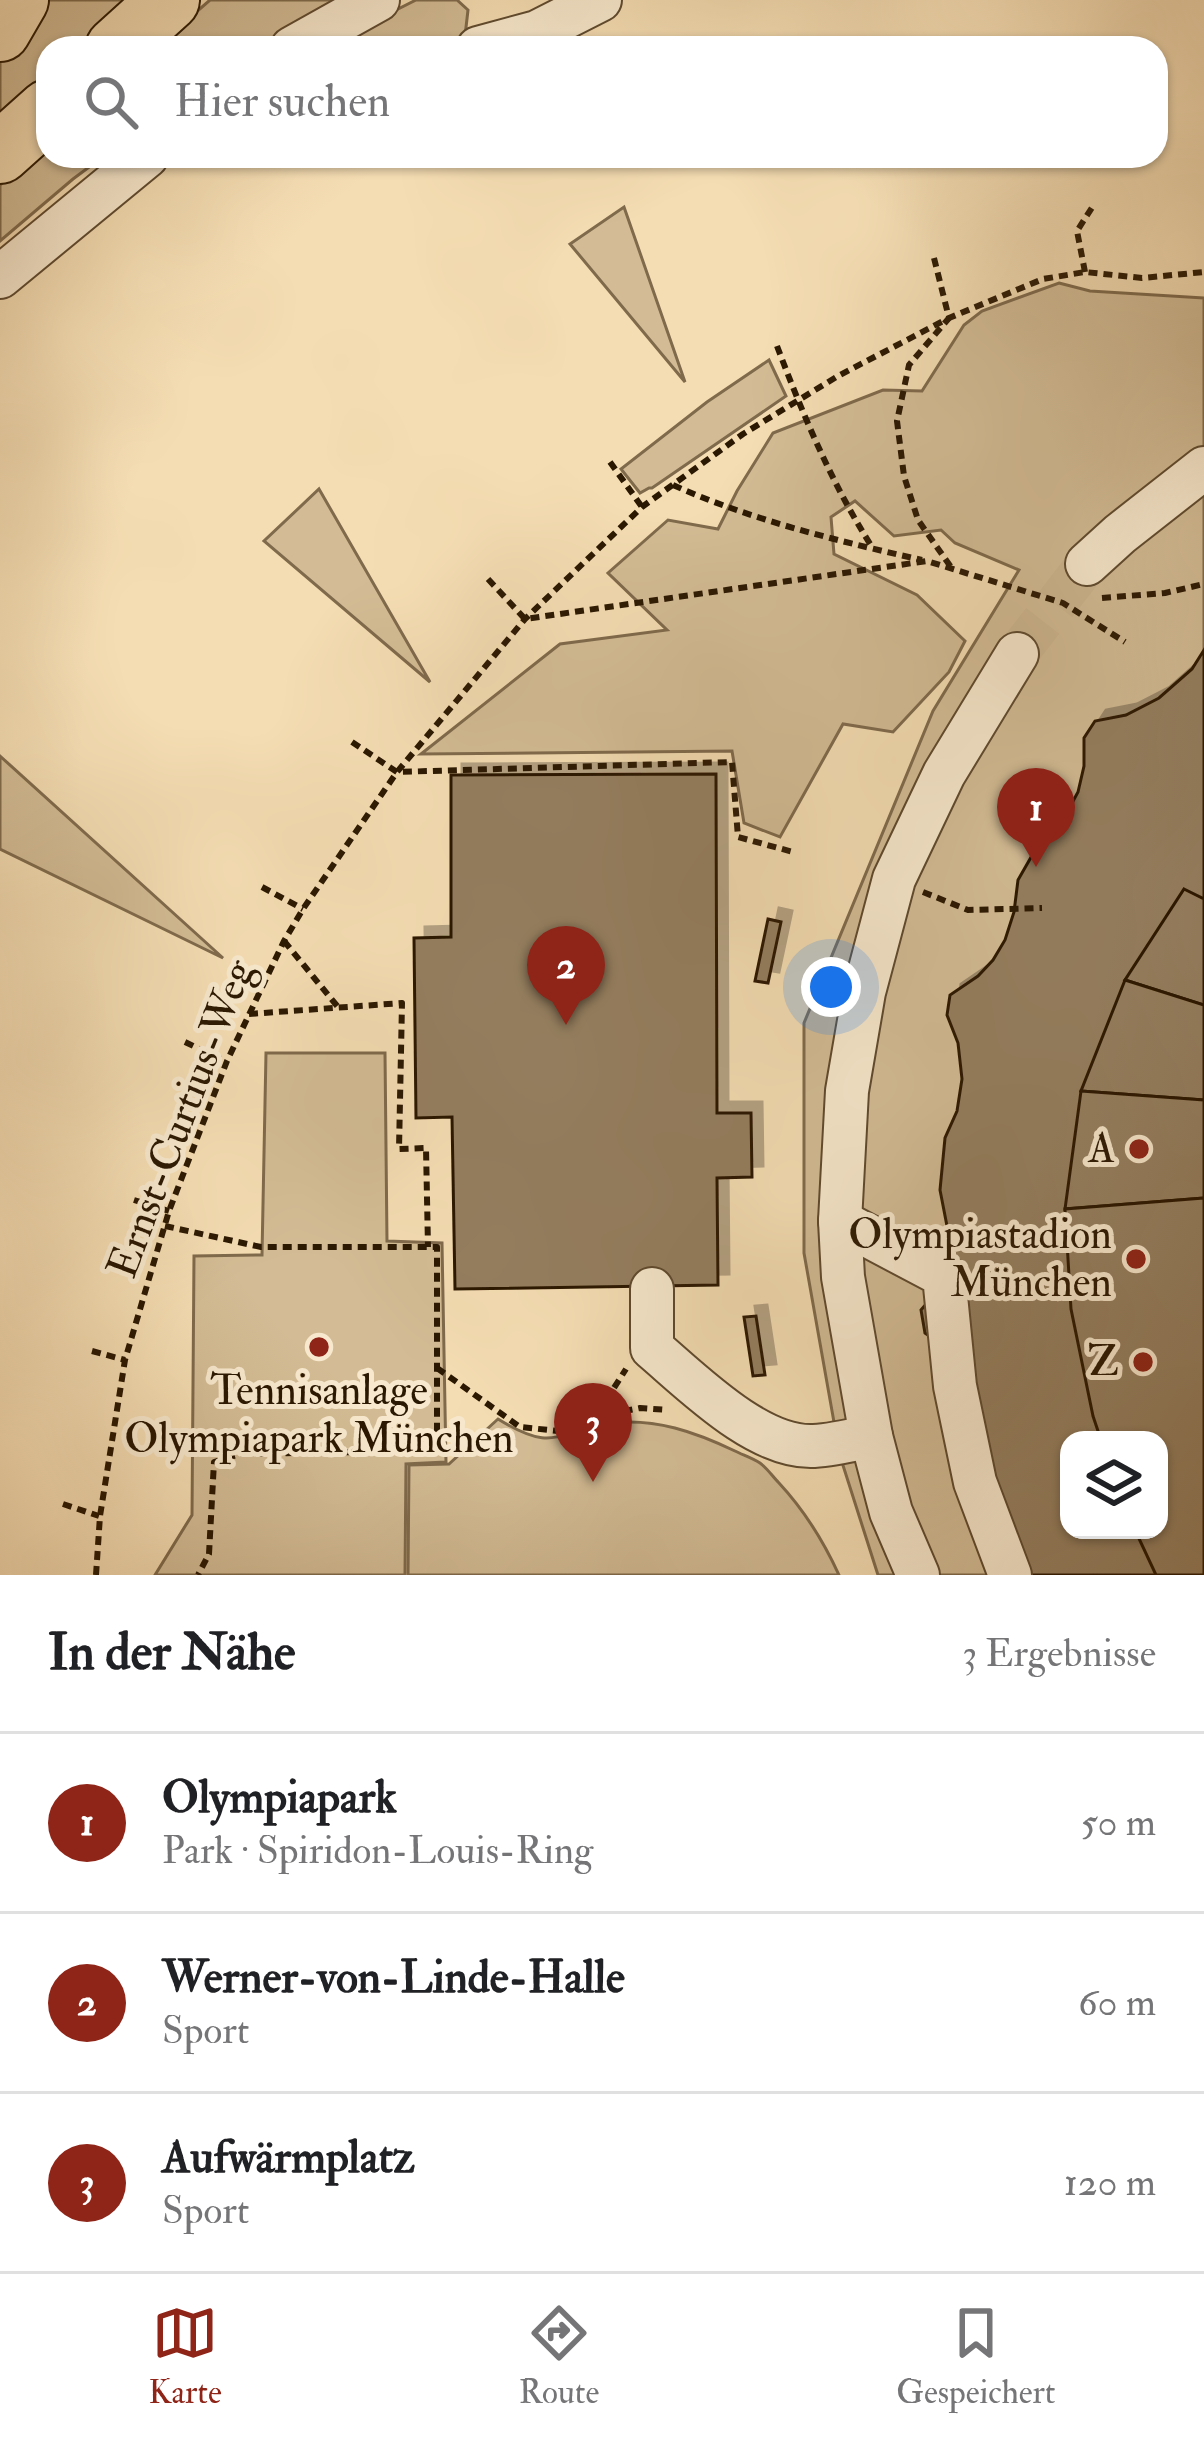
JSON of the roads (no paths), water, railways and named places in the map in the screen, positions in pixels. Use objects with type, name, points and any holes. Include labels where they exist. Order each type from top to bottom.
[{"type":"highway","points":[[0,31],[18,0]]},
{"type":"highway","points":[[129,36],[169,0]]},
{"type":"highway","points":[[0,153],[36,121]]},
{"type":"street","points":[[314,36],[378,0]]},
{"type":"street","points":[[522,36],[600,0]]},
{"type":"street","points":[[0,277],[132,168]]},
{"type":"street","points":[[1090,588],[1120,534],[1204,468]]},
{"type":"street","points":[[918,1575],[891,1512],[871,1436],[844,1277],[840,1221],[847,1091],[864,992],[894,880],[944,774],[1017,654]]},
{"type":"street","points":[[840,1221],[944,1276],[955,1386],[975,1482],[1010,1575]]},
{"type":"street","points":[[652,1289],[652,1348],[752,1427],[782,1442],[812,1447],[871,1436]]},
{"type":"tunnel","points":[[1017,654],[1087,564]]},
{"type":"place","name":"Olympiapark","points":[[1036,867]]},
{"type":"place","name":"Werner-von-Linde-Halle","points":[[566,1025]]},
{"type":"place","name":"A","points":[[1139,1149]]},
{"type":"place","name":"Olympiastadion München","points":[[1136,1259]]},
{"type":"place","name":"Tennisanlage Olympiapark München","points":[[319,1347]]},
{"type":"place","name":"Z","points":[[1143,1362]]},
{"type":"place","name":"Aufwärmplatz","points":[[593,1482]]}]
